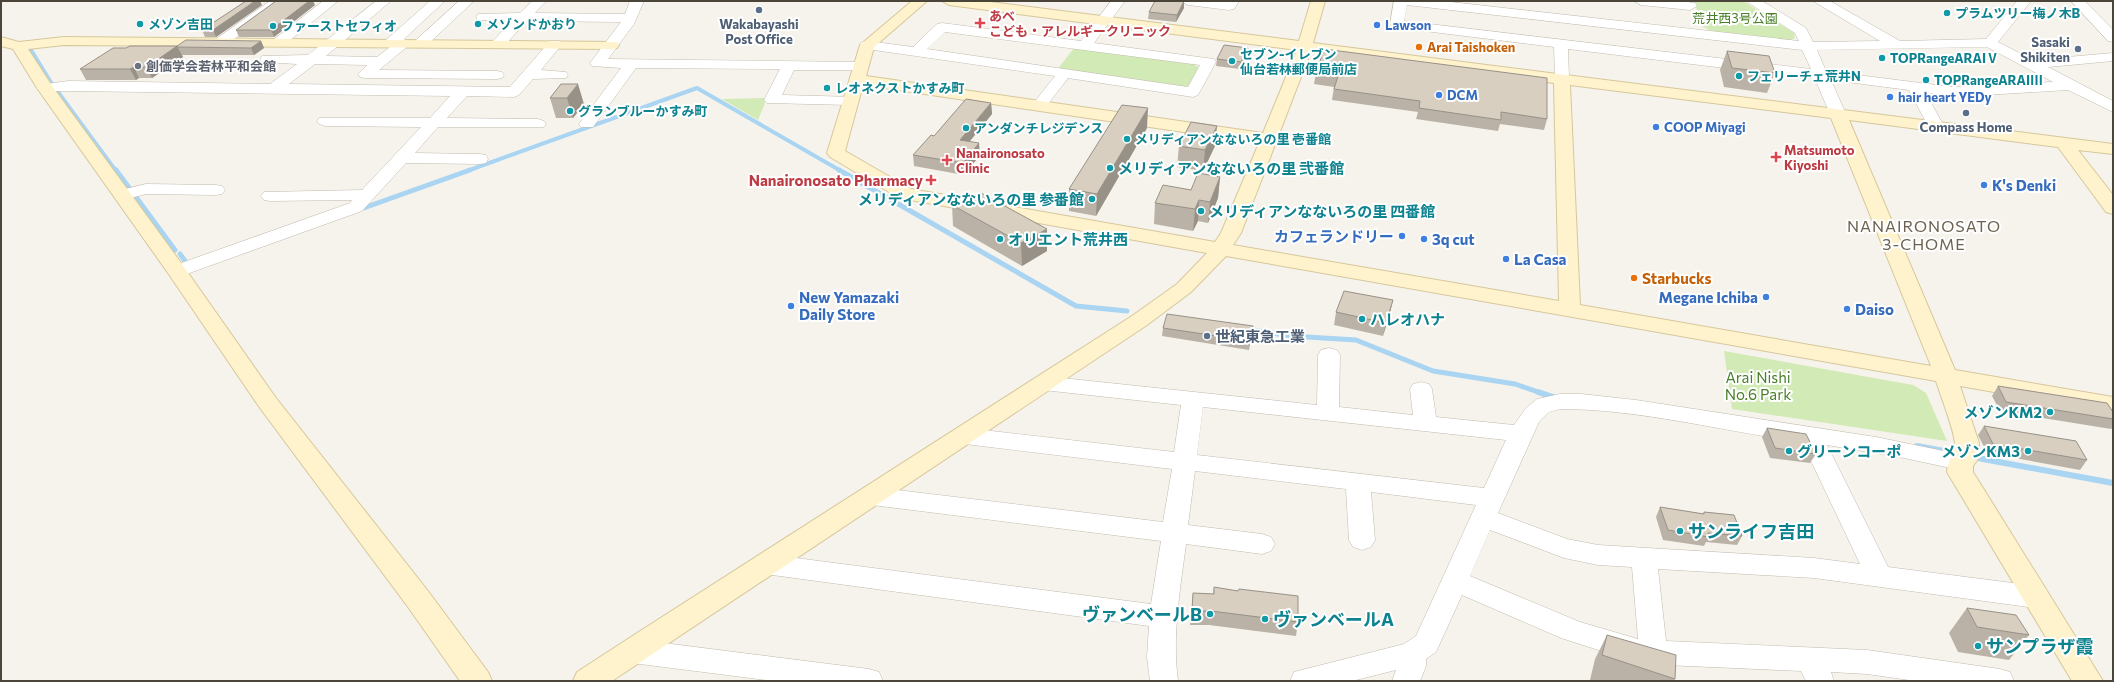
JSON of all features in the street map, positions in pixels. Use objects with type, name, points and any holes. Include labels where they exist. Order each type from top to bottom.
[{"type":"street","points":[[221,42],[279,1]]},
{"type":"street","points":[[278,42],[331,1]]},
{"type":"street","points":[[276,87],[314,60],[331,43],[384,1]]},
{"type":"street","points":[[438,1],[397,43],[382,61],[365,74],[497,75]]},
{"type":"street","points":[[421,43],[467,1]]},
{"type":"street","points":[[498,44],[539,1]]},
{"type":"street","points":[[637,1],[630,18],[612,45],[597,63],[717,70],[789,65],[858,72],[1040,105],[1269,139]]},
{"type":"street","points":[[920,1],[867,45],[858,72],[836,153],[906,194],[1222,248],[2113,405]]},
{"type":"street","points":[[949,1],[1306,45],[2113,149]]},
{"type":"street","points":[[1085,46],[1118,1]]},
{"type":"street","points":[[1188,1],[1229,6],[1232,1]]},
{"type":"street","points":[[588,681],[765,564],[965,436],[1180,292],[1195,279],[1222,248],[1231,233],[1306,45],[1318,1]]},
{"type":"street","points":[[1401,1],[1397,24],[1914,86],[1952,92],[2071,85]]},
{"type":"street","points":[[1407,1],[1808,46],[1990,43],[2113,107]]},
{"type":"street","points":[[1548,1],[1549,14]]},
{"type":"street","points":[[1641,1],[1690,4],[1700,35]]},
{"type":"street","points":[[1753,1],[1801,31],[1838,114],[1918,304],[1945,375],[1967,443],[1960,472],[2088,681]]},
{"type":"street","points":[[1820,1],[1897,45]]},
{"type":"street","points":[[1990,43],[2024,1]]},
{"type":"street","points":[[2078,1],[2113,38]]},
{"type":"street","points":[[483,17],[630,18]]},
{"type":"street","points":[[867,45],[1193,92],[1209,62],[942,27],[916,52]]},
{"type":"street","points":[[10,44],[49,41],[612,45]]},
{"type":"street","points":[[10,44],[45,88],[133,192],[177,271],[268,403],[418,599],[477,681]]},
{"type":"street","points":[[45,88],[68,86],[276,87],[514,92],[555,44]]},
{"type":"street","points":[[1561,44],[1570,309]]},
{"type":"street","points":[[2032,64],[2113,58]]},
{"type":"street","points":[[267,59],[382,61]]},
{"type":"street","points":[[587,124],[631,64]]},
{"type":"street","points":[[789,65],[772,100],[850,100]]},
{"type":"street","points":[[530,74],[561,75]]},
{"type":"street","points":[[1040,105],[1066,74]]},
{"type":"street","points":[[1914,86],[1936,126]]},
{"type":"street","points":[[613,88],[634,88]]},
{"type":"street","points":[[177,271],[356,207],[462,92]]},
{"type":"street","points":[[325,122],[538,124]]},
{"type":"street","points":[[2064,143],[2106,192],[2113,208]]},
{"type":"street","points":[[401,158],[480,158]]},
{"type":"street","points":[[133,192],[216,190]]},
{"type":"street","points":[[270,196],[367,195]]},
{"type":"street","points":[[1328,414],[1329,355]]},
{"type":"street","points":[[1043,384],[1521,434]]},
{"type":"street","points":[[1421,389],[1426,424]]},
{"type":"street","points":[[1164,681],[1161,657],[1163,617],[1186,463],[1193,400]]},
{"type":"street","points":[[1304,681],[1409,668],[1426,644],[1456,581],[1521,434],[1533,414],[1544,404],[1557,401],[1575,400],[1811,437],[1964,457]]},
{"type":"street","points":[[965,436],[1358,482],[1488,508],[1564,548],[1598,554],[1807,567],[2036,597]]},
{"type":"street","points":[[1811,437],[1879,576]]},
{"type":"street","points":[[1358,482],[1362,540]]},
{"type":"street","points":[[872,496],[1262,544]]},
{"type":"street","points":[[1644,558],[1653,653]]},
{"type":"street","points":[[765,564],[1163,617]]},
{"type":"street","points":[[1456,581],[1603,642],[1642,652],[1816,671],[1867,662],[2000,681]]},
{"type":"street","points":[[632,651],[869,681]]},
{"type":"green space","name":"荒井西3号公園","points":[[1694,1],[1743,1],[1794,33],[1795,38],[1788,41],[1713,32],[1702,26]]},
{"type":"green space","points":[[1074,48],[1192,63],[1199,68],[1189,86],[1181,87],[1057,70]]},
{"type":"green space","points":[[767,98],[758,120],[722,99]]},
{"type":"green space","name":"Arai Nishi No.6 Park","points":[[1724,351],[1913,385],[1926,393],[1947,441],[1732,409]]},
{"type":"building","points":[[246,1],[255,1],[213,30],[202,30]]},
{"type":"building","points":[[276,1],[309,1],[271,30],[236,30]]},
{"type":"building","points":[[1155,1],[1184,1],[1177,15],[1149,12]]},
{"type":"building","points":[[186,40],[261,41],[251,48],[177,46]]},
{"type":"building","points":[[1224,45],[1248,48],[1241,62],[1217,59]]},
{"type":"building","points":[[130,46],[177,46],[147,67],[134,67],[130,69],[80,69],[113,48],[126,48]]},
{"type":"building","name":"DCM","points":[[1324,49],[1547,78],[1547,119],[1501,112],[1501,120],[1419,108],[1420,101],[1334,89],[1338,76],[1316,73]]},
{"type":"building","points":[[1727,51],[1769,56],[1775,73],[1732,68]]},
{"type":"building","points":[[561,84],[578,84],[567,98],[550,98]]},
{"type":"building","points":[[966,99],[991,103],[960,140],[979,143],[963,163],[913,155],[931,135],[934,136]]},
{"type":"building","points":[[1122,105],[1148,108],[1097,194],[1069,189]]},
{"type":"building","points":[[1191,122],[1217,126],[1205,150],[1179,146]]},
{"type":"building","points":[[1198,173],[1220,177],[1210,202],[1199,200],[1195,209],[1155,203],[1163,185],[1191,190]]},
{"type":"building","points":[[981,193],[1047,229],[1021,243],[952,205]]},
{"type":"building","points":[[1344,291],[1393,300],[1386,323],[1336,312]]},
{"type":"building","points":[[1167,314],[1253,326],[1251,341],[1163,328]]},
{"type":"building","points":[[1998,386],[2107,403],[2113,412],[2113,419],[2006,402]]},
{"type":"building","points":[[1984,426],[2076,441],[2087,460],[1993,444]]},
{"type":"building","points":[[1767,428],[1806,434],[1816,454],[1775,448]]},
{"type":"building","points":[[1660,507],[1704,514],[1704,512],[1734,515],[1742,536],[1708,533],[1709,537],[1668,530]]},
{"type":"building","points":[[1214,587],[1238,591],[1239,589],[1298,596],[1298,622],[1211,611],[1192,611],[1193,593],[1214,594]]},
{"type":"building","points":[[1967,608],[2016,615],[2029,635],[1977,627]]},
{"type":"building","points":[[1607,635],[1676,655],[1675,679],[1602,655]]},
{"type":"waterway","points":[[31,50],[52,84]]},
{"type":"waterway","points":[[55,88],[116,171]]},
{"type":"waterway","points":[[467,171],[697,88],[841,171]]},
{"type":"waterway","points":[[116,170],[175,250]]},
{"type":"waterway","points":[[358,210],[470,170]]},
{"type":"waterway","points":[[839,170],[1076,306],[1127,311]]},
{"type":"waterway","points":[[180,254],[185,261]]},
{"type":"waterway","points":[[1247,329],[1291,336],[1356,340],[1433,371],[1515,384],[1541,393]]},
{"type":"waterway","points":[[1541,393],[1556,398]]},
{"type":"waterway","points":[[1917,446],[1960,454]]},
{"type":"waterway","points":[[1972,457],[2113,483]]},
{"type":"place","name":"Wakabayashi Post Office","points":[[759,10]]},
{"type":"place","name":"プラムツリー梅ノ木B","points":[[1947,13]]},
{"type":"place","name":"あべ こども・アレルギークリニック","points":[[980,23]]},
{"type":"place","name":"メゾン吉田","points":[[140,24]]},
{"type":"place","name":"メゾンドかおり","points":[[478,24]]},
{"type":"place","name":"Lawson","points":[[1377,25]]},
{"type":"place","name":"ファーストセフィオ","points":[[273,26]]},
{"type":"place","name":"Arai Taishoken","points":[[1419,47]]},
{"type":"place","name":"Sasaki Shikiten","points":[[2078,49]]},
{"type":"place","name":"TOPRangeARAIⅤ","points":[[1882,58]]},
{"type":"place","name":"セブン-イレブン 仙台若林郵便局前店","points":[[1232,61]]},
{"type":"place","name":"創価学会若林平和会館","points":[[138,66]]},
{"type":"place","name":"フェリーチェ荒井N","points":[[1739,76]]},
{"type":"place","name":"TOPRangeARAIⅢ","points":[[1926,80]]},
{"type":"place","name":"レオネクストかすみ町","points":[[827,88]]},
{"type":"place","name":"DCM","points":[[1439,95]]},
{"type":"place","name":"hair heart YEDy","points":[[1890,97]]},
{"type":"place","name":"グランブルーかすみ町","points":[[570,111]]},
{"type":"place","name":"Compass Home","points":[[1966,113]]},
{"type":"place","name":"COOP Miyagi","points":[[1656,127]]},
{"type":"place","name":"アンダンチレジデンス","points":[[966,128]]},
{"type":"place","name":"メリディアンなないろの里 壱番館","points":[[1127,139]]},
{"type":"place","name":"Matsumoto Kiyoshi","points":[[1776,157]]},
{"type":"place","name":"Nanaironosato Clinic","points":[[947,160]]},
{"type":"place","name":"メリディアンなないろの里 弐番館","points":[[1110,168]]},
{"type":"place","name":"Nanaironosato Pharmacy","points":[[931,180]]},
{"type":"place","name":"K's Denki","points":[[1984,185]]},
{"type":"place","name":"メリディアンなないろの里 参番館","points":[[1092,199]]},
{"type":"place","name":"メリディアンなないろの里 四番館","points":[[1201,211]]},
{"type":"place","name":"カフェランドリー","points":[[1402,236]]},
{"type":"place","name":"オリエント荒井西","points":[[1000,239]]},
{"type":"place","name":"3q cut","points":[[1424,239]]},
{"type":"place","name":"La Casa","points":[[1506,259]]},
{"type":"place","name":"Starbucks","points":[[1634,278]]},
{"type":"place","name":"Megane Ichiba","points":[[1766,297]]},
{"type":"place","name":"New Yamazaki Daily Store","points":[[791,306]]},
{"type":"place","name":"Daiso","points":[[1847,309]]},
{"type":"place","name":"ハレオハナ","points":[[1362,319]]},
{"type":"place","name":"世紀東急工業","points":[[1207,336]]},
{"type":"place","name":"メゾンKM2","points":[[2050,412]]},
{"type":"place","name":"グリーンコーポ","points":[[1789,451]]},
{"type":"place","name":"メゾンKM3","points":[[2028,451]]},
{"type":"place","name":"サンライフ吉田","points":[[1680,531]]},
{"type":"place","name":"ヴァンベールB","points":[[1210,614]]},
{"type":"place","name":"ヴァンベールA","points":[[1265,619]]},
{"type":"place","name":"サンプラザ霞","points":[[1978,646]]},
{"type":"district","name":"NANAIRONOSATO 3-CHOME","points":[[1924,234]]}]
